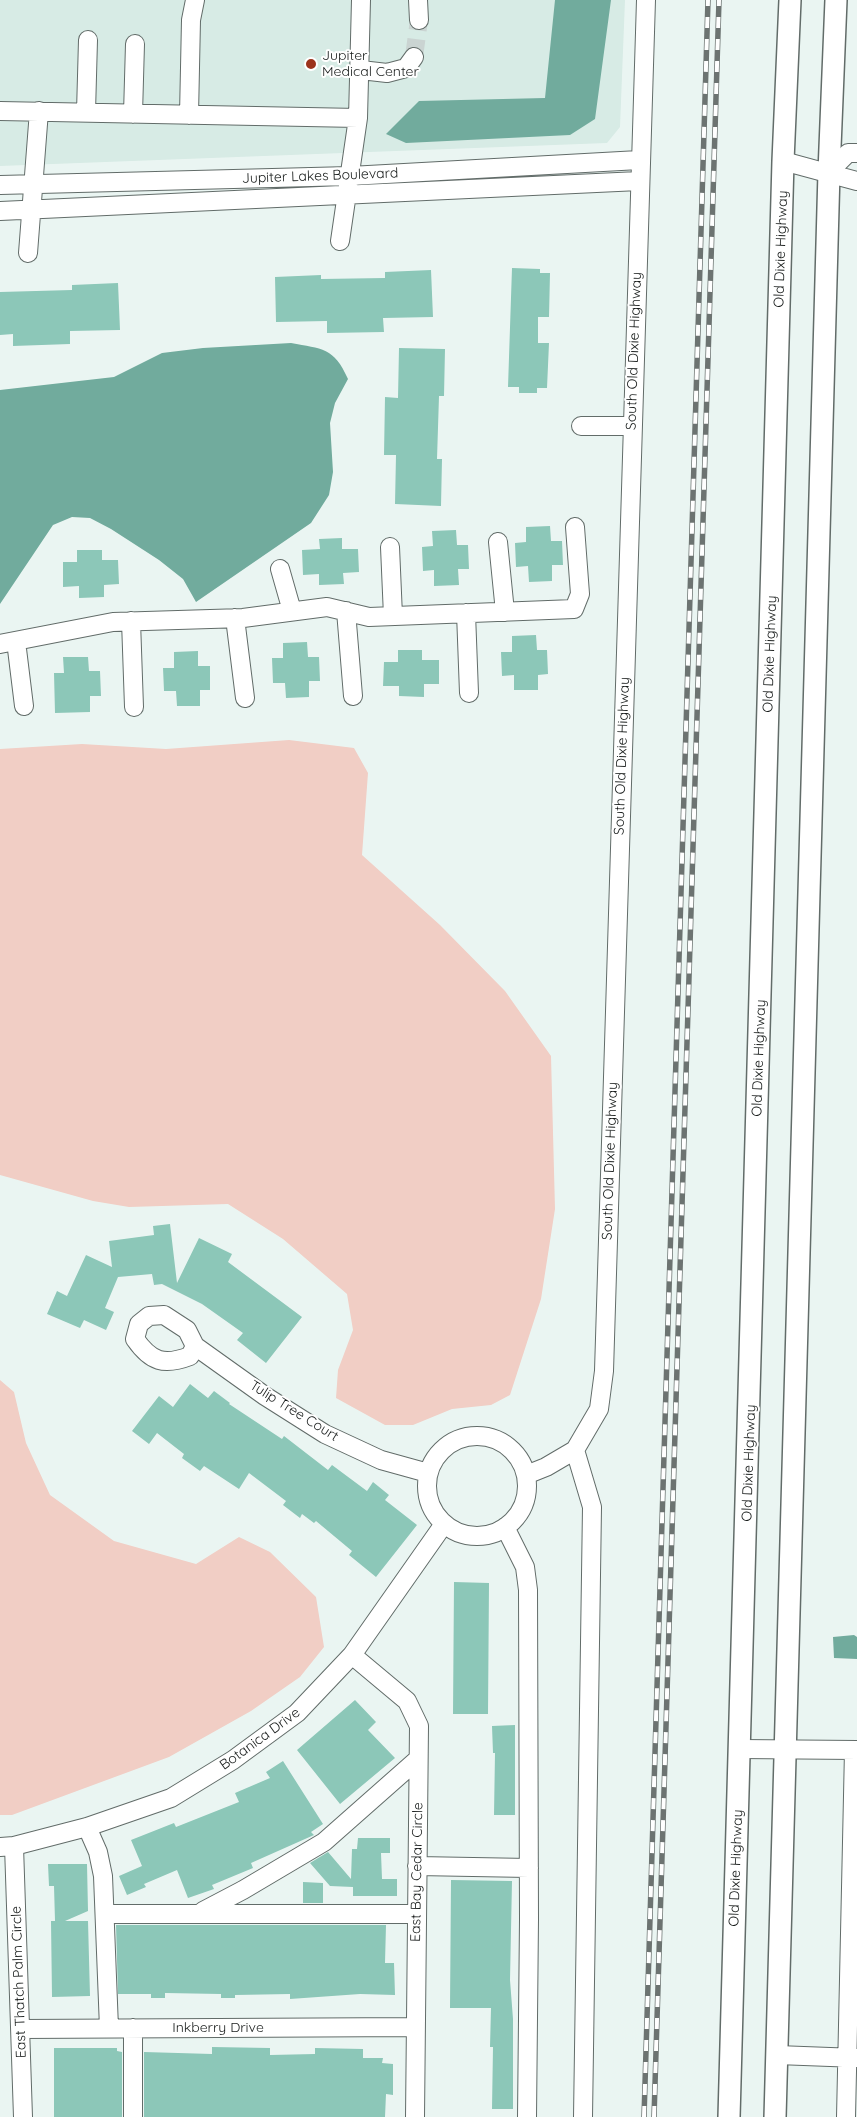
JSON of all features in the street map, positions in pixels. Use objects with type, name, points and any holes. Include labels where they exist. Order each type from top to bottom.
[{"type":"main road","name":"Old Dixie Highway","points":[[729,2117],[783,162],[790,0]]},
{"type":"main road","points":[[776,2117],[829,172],[836,0]]},
{"type":"street","points":[[188,115],[191,20],[195,0]]},
{"type":"street","points":[[340,241],[358,118],[361,70],[361,0]]},
{"type":"street","points":[[418,0],[419,20]]},
{"type":"street","name":"South Old Dixie Highway","points":[[526,1475],[546,1467],[575,1450],[599,1409],[604,1371],[646,0]]},
{"type":"street","points":[[86,112],[88,40]]},
{"type":"street","points":[[133,114],[135,44]]},
{"type":"street","points":[[361,70],[387,72],[406,68],[414,57]]},
{"type":"street","points":[[0,111],[358,118]]},
{"type":"street","points":[[28,253],[39,111]]},
{"type":"street","points":[[829,172],[848,153],[857,153]]},
{"type":"street","name":"Jupiter Lakes Boulevard","points":[[0,185],[350,176],[640,160]]},
{"type":"street","points":[[783,162],[857,180]]},
{"type":"street","name":"Jupiter Lakes Boulevard","points":[[0,211],[639,182]]},
{"type":"street","points":[[581,426],[632,426]]},
{"type":"street","points":[[24,706],[8,642],[113,622],[235,618],[327,606],[369,617],[574,609],[580,594],[575,527]]},
{"type":"street","points":[[498,542],[505,612]]},
{"type":"street","points":[[390,547],[393,616]]},
{"type":"street","points":[[280,568],[292,611]]},
{"type":"street","points":[[346,611],[352,696]]},
{"type":"street","points":[[466,613],[469,693]]},
{"type":"street","points":[[235,618],[245,698]]},
{"type":"street","points":[[132,622],[134,707]]},
{"type":"street","name":"Tulip Tree Court","points":[[195,1346],[265,1396],[325,1434],[381,1460],[428,1473]]},
{"type":"street","points":[[469,1436],[486,1436],[500,1441],[518,1456],[526,1475],[527,1492],[522,1508],[512,1522],[505,1527],[481,1536],[461,1534],[444,1524],[429,1503],[426,1488],[428,1473],[438,1454],[452,1442],[469,1436]]},
{"type":"street","points":[[575,1450],[592,1506],[583,2117]]},
{"type":"street","name":"Botanica Drive","points":[[7,1847],[87,1828],[171,1798],[233,1760],[297,1713],[352,1656],[444,1524]]},
{"type":"street","points":[[505,1527],[525,1567],[528,1590],[530,1868],[527,2117]]},
{"type":"street","name":"East Bay Cedar Circle","points":[[352,1656],[407,1701],[419,1726],[415,2117]]},
{"type":"street","points":[[740,1749],[856,1750],[852,2058],[846,2117]]},
{"type":"street","points":[[200,1912],[243,1890],[324,1842],[418,1759]]},
{"type":"street","points":[[87,1828],[98,1852],[104,1876],[109,2028]]},
{"type":"street","name":"East Thatch Palm Circle","points":[[7,1847],[21,2029],[23,2117]]},
{"type":"street","points":[[417,1866],[530,1868]]},
{"type":"street","points":[[105,1914],[200,1912],[417,1914]]},
{"type":"street","name":"Inkberry Drive","points":[[21,2029],[415,2027]]},
{"type":"street","points":[[133,2028],[133,2117]]},
{"type":"street","points":[[777,2055],[852,2058]]},
{"type":"shaded area","name":"Jupiter Medical Center","points":[[0,0],[625,0],[620,127],[607,143],[0,166]]},
{"type":"shaded area","points":[[555,0],[611,0],[595,119],[570,135],[406,143],[386,134],[419,101],[545,98]]},
{"type":"shaded area","points":[[291,343],[326,351],[338,361],[348,379],[335,403],[330,423],[333,472],[329,495],[311,523],[196,602],[183,579],[159,560],[111,529],[90,518],[72,517],[53,525],[0,604],[0,390],[114,377],[162,353],[203,348]]},
{"type":"shaded area","points":[[289,740],[354,748],[368,773],[362,855],[440,925],[505,991],[551,1056],[555,1209],[541,1299],[510,1395],[491,1405],[452,1409],[413,1425],[385,1425],[336,1398],[338,1370],[353,1330],[347,1294],[283,1239],[228,1204],[129,1207],[93,1201],[0,1175],[0,749],[82,744],[166,749]]},
{"type":"shaded area","points":[[0,1380],[14,1392],[26,1443],[50,1495],[114,1541],[196,1564],[239,1537],[270,1552],[316,1597],[324,1647],[300,1677],[251,1711],[169,1757],[12,1815],[0,1815]]},
{"type":"shaded area","points":[[854,1635],[857,1637],[857,1659],[834,1658],[833,1637]]},
{"type":"building","points":[[512,268],[540,269],[540,273],[550,273],[549,317],[538,317],[538,343],[549,343],[547,388],[537,388],[537,393],[519,393],[519,387],[508,387]]},
{"type":"building","points":[[431,270],[433,317],[383,318],[384,332],[327,333],[327,321],[276,322],[275,277],[321,275],[321,279],[385,278],[385,272]]},
{"type":"building","points":[[118,283],[120,330],[70,331],[70,344],[13,346],[13,334],[0,335],[0,292],[72,290],[72,285]]},
{"type":"building","points":[[399,348],[445,349],[444,396],[439,396],[437,459],[442,459],[441,506],[395,504],[396,455],[384,455],[385,397],[398,398]]},
{"type":"building","points":[[550,526],[551,541],[562,541],[563,565],[552,565],[552,581],[529,582],[528,566],[516,567],[515,543],[526,542],[526,527]]},
{"type":"building","points":[[456,530],[457,545],[468,545],[469,569],[458,569],[459,585],[434,586],[434,570],[423,571],[422,547],[433,546],[432,531]]},
{"type":"building","points":[[342,538],[342,549],[358,549],[359,572],[343,573],[344,584],[319,585],[319,574],[303,575],[302,550],[320,549],[319,539]]},
{"type":"building","points":[[77,550],[102,550],[102,560],[118,560],[119,584],[104,585],[104,597],[79,598],[79,586],[63,587],[63,562],[77,562]]},
{"type":"building","points":[[536,635],[537,650],[547,650],[548,674],[538,675],[538,690],[514,690],[514,675],[502,676],[501,652],[512,652],[512,636]]},
{"type":"building","points":[[307,642],[308,657],[319,657],[320,681],[309,681],[309,697],[286,698],[285,683],[273,683],[272,658],[283,658],[283,643]]},
{"type":"building","points":[[398,650],[422,650],[422,660],[439,660],[439,684],[424,684],[424,697],[399,696],[399,686],[383,686],[384,662],[398,662]]},
{"type":"building","points":[[198,651],[198,666],[210,666],[210,690],[200,690],[200,706],[177,706],[176,691],[164,691],[163,668],[174,668],[174,652]]},
{"type":"building","points":[[63,657],[88,657],[89,671],[100,671],[101,696],[90,696],[90,712],[55,713],[54,673],[64,673]]},
{"type":"building","points":[[170,1224],[177,1283],[199,1238],[232,1254],[228,1262],[302,1317],[266,1363],[237,1340],[243,1333],[202,1304],[162,1284],[154,1285],[152,1274],[118,1277],[105,1308],[114,1312],[106,1330],[84,1320],[80,1328],[47,1314],[57,1291],[67,1296],[86,1255],[112,1267],[109,1241],[154,1235],[153,1226]]},
{"type":"building","points":[[190,1384],[208,1398],[214,1391],[229,1404],[282,1439],[284,1436],[328,1470],[332,1465],[367,1491],[373,1482],[389,1495],[385,1500],[417,1525],[376,1577],[349,1555],[352,1551],[316,1521],[314,1523],[302,1514],[300,1518],[283,1505],[286,1501],[249,1473],[239,1489],[204,1466],[200,1471],[182,1458],[184,1454],[157,1433],[149,1444],[132,1431],[159,1396],[173,1407]]},
{"type":"building","points":[[454,1582],[489,1583],[488,1714],[453,1714]]},
{"type":"building","points":[[355,1700],[376,1722],[368,1730],[395,1758],[340,1804],[297,1750]]},
{"type":"building","points":[[515,1725],[515,1815],[494,1815],[495,1753],[493,1753],[492,1726]]},
{"type":"building","points":[[283,1761],[323,1824],[311,1832],[314,1835],[251,1863],[253,1868],[212,1885],[214,1889],[188,1898],[177,1870],[144,1884],[146,1887],[127,1895],[119,1876],[142,1866],[131,1840],[174,1823],[176,1827],[239,1802],[235,1793],[270,1778],[266,1772]]},
{"type":"building","points":[[358,1838],[390,1838],[390,1853],[381,1853],[382,1879],[397,1879],[397,1896],[353,1896],[353,1887],[330,1886],[310,1863],[328,1852],[351,1879],[352,1849],[357,1849]]},
{"type":"building","points":[[48,1864],[87,1864],[88,1911],[65,1921],[88,1921],[90,1996],[52,1997],[51,1921],[55,1921],[54,1886],[49,1886]]},
{"type":"building","points":[[451,1880],[512,1881],[510,1980],[513,2019],[513,2109],[492,2109],[493,2047],[490,2047],[491,2008],[450,2008]]},
{"type":"building","points":[[303,1882],[323,1883],[323,1903],[303,1903]]},
{"type":"building","points":[[116,1925],[386,1925],[385,1963],[394,1963],[395,1995],[360,1994],[290,1999],[290,1994],[235,1995],[235,1998],[221,1998],[221,1994],[165,1993],[165,1998],[151,1998],[151,1994],[118,1994]]},
{"type":"building","points":[[212,2047],[270,2048],[270,2055],[315,2054],[315,2048],[363,2049],[363,2058],[383,2058],[382,2063],[393,2064],[393,2095],[386,2094],[385,2117],[144,2117],[144,2052],[212,2054]]},
{"type":"building","points":[[54,2048],[117,2048],[117,2051],[122,2052],[122,2117],[54,2117]]},
{"type":"tunnel","points":[[414,57],[419,20]]},
{"type":"railway","points":[[644,2117],[708,0]]},
{"type":"railway","points":[[654,2117],[719,0]]},
{"type":"place","name":"Jupiter Medical Center","points":[[311,64]]}]
